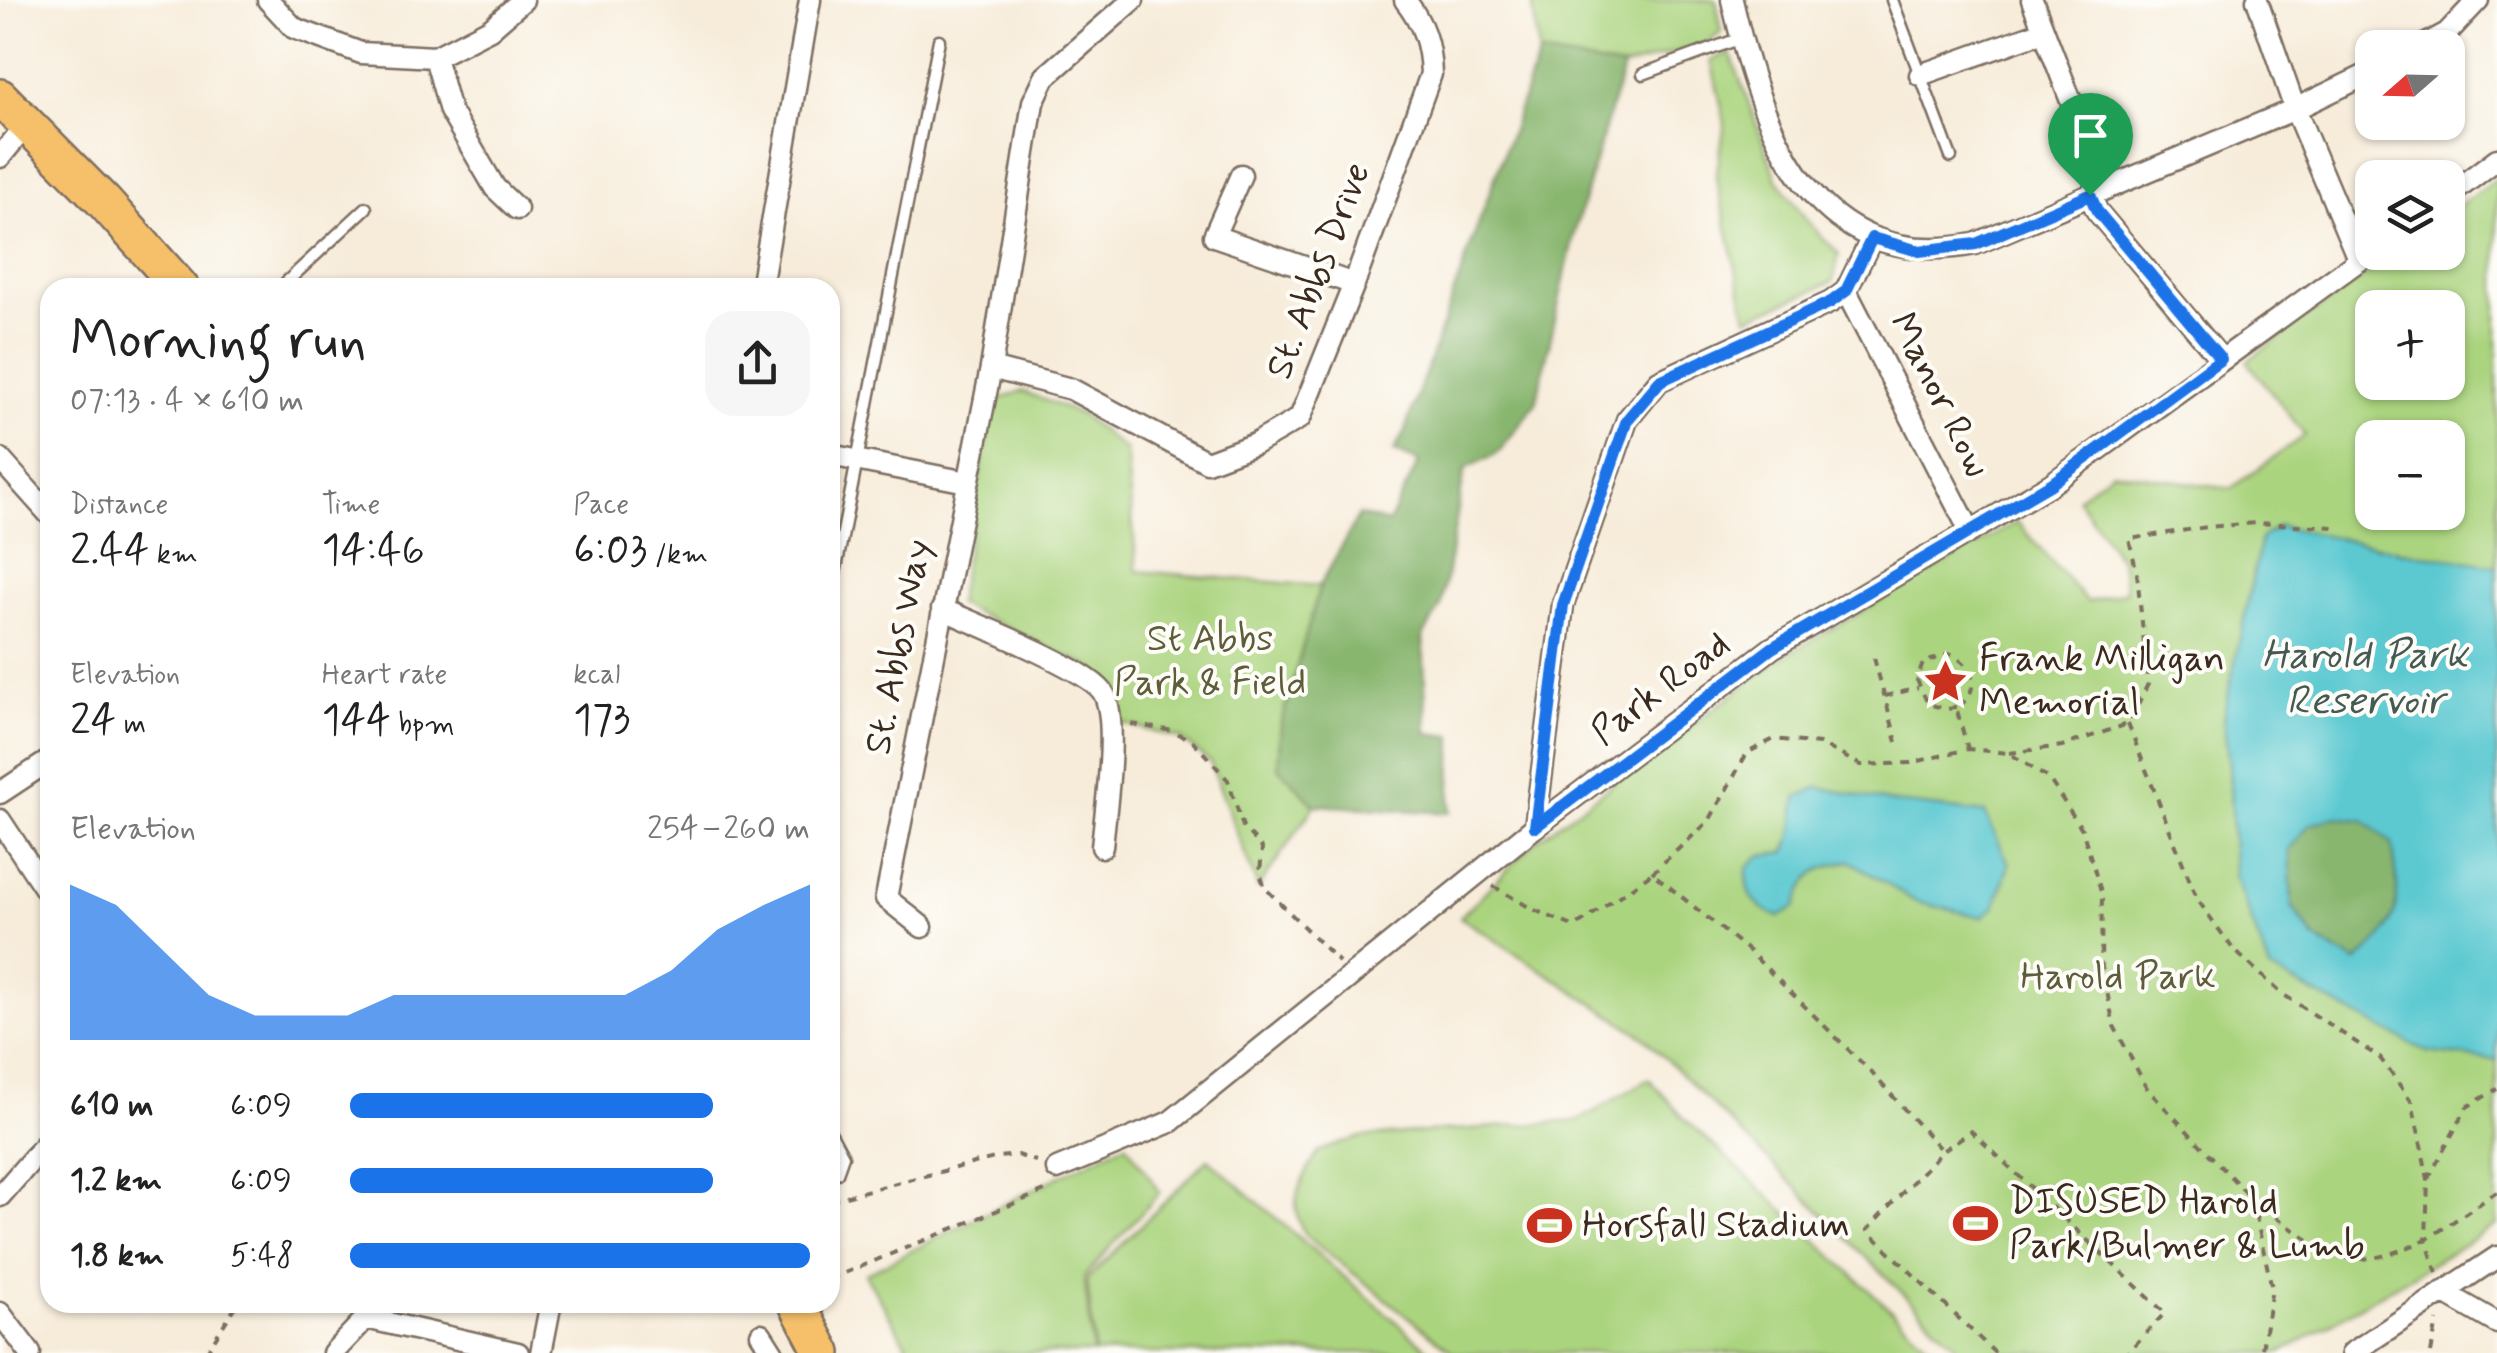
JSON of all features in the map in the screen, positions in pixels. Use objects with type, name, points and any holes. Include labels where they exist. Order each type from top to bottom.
[{"type":"highway","points":[[0,97],[171,278]]},
{"type":"highway","points":[[802,1313],[823,1353]]},
{"type":"street","points":[[268,0],[294,28],[361,53],[435,57],[490,29],[524,0]]},
{"type":"street","points":[[763,278],[810,0]]},
{"type":"street","points":[[840,458],[967,482],[992,368],[1033,102],[1044,77],[1133,0]]},
{"type":"street","name":"St. Abbs Drive","points":[[992,368],[1071,389],[1207,462],[1255,444],[1300,418],[1431,74],[1430,49],[1420,20],[1405,0]]},
{"type":"street","points":[[1732,0],[1741,38],[1788,161],[1811,194],[1838,220],[1872,238],[1919,251],[1962,247],[2295,109],[2355,80]]},
{"type":"street","points":[[2032,0],[2097,192],[2097,211],[2221,359]]},
{"type":"street","points":[[2257,0],[2295,109],[2355,233]]},
{"type":"street","points":[[2449,30],[2478,0]]},
{"type":"street","points":[[1920,75],[2044,31]]},
{"type":"street","points":[[435,57],[450,110],[495,188],[517,209]]},
{"type":"street","points":[[0,156],[28,123]]},
{"type":"street","points":[[2465,183],[2497,159]]},
{"type":"street","points":[[1241,174],[1212,241],[1354,284]]},
{"type":"street","points":[[1535,827],[1563,605],[1627,420],[1660,381],[1831,302],[1846,291],[1872,238]]},
{"type":"street","name":"Park Road","points":[[1058,1169],[1170,1122],[1535,827],[1772,648],[2051,484],[2355,264]]},
{"type":"street","name":"Manor Row","points":[[1846,291],[1970,531]]},
{"type":"street","points":[[0,459],[40,505]]},
{"type":"street","name":"St. Abbs Way","points":[[922,927],[886,898],[967,482]]},
{"type":"street","points":[[942,609],[1080,673],[1104,692],[1111,720],[1102,847]]},
{"type":"street","points":[[0,793],[40,767]]},
{"type":"street","points":[[0,820],[40,881]]},
{"type":"street","points":[[0,1196],[40,1150]]},
{"type":"street","points":[[2352,1353],[2497,1257]]},
{"type":"street","points":[[2443,1292],[2497,1323]]},
{"type":"street","points":[[333,1353],[360,1313]]},
{"type":"street","points":[[373,1313],[518,1353]]},
{"type":"street","points":[[541,1353],[550,1313]]},
{"type":"street","points":[[0,1314],[30,1353]]},
{"type":"street","points":[[761,1334],[773,1353]]},
{"type":"lane","points":[[1892,0],[1950,158]]},
{"type":"lane","points":[[1643,74],[1741,38]]},
{"type":"lane","points":[[840,550],[939,40]]},
{"type":"lane","points":[[291,278],[366,208]]},
{"type":"path","points":[[1476,876],[1532,909],[1575,927],[1652,873],[1710,820],[1748,753],[1774,739],[1820,744],[1861,766],[1910,763],[1968,749],[2008,752],[2062,746],[2128,724],[2148,684],[2137,573],[2129,539],[2251,523],[2335,526]]},
{"type":"path","points":[[1949,654],[1962,658],[1970,667],[1974,678],[1965,702],[1956,708],[1928,704],[1917,680],[1923,663],[1949,654]]},
{"type":"path","points":[[1874,658],[1897,742]]},
{"type":"path","points":[[1885,696],[1918,688]]},
{"type":"path","points":[[1956,708],[1968,749]]},
{"type":"path","points":[[1111,720],[1173,731],[1193,741],[1228,780],[1243,826],[1262,848],[1260,874],[1265,888],[1353,976]]},
{"type":"path","points":[[2128,724],[2197,900],[2233,949],[2281,993],[2380,1058],[2412,1102],[2428,1178],[2426,1240],[2443,1292]]},
{"type":"path","points":[[2008,752],[2049,779],[2082,829],[2102,895],[2102,962],[2114,1026],[2148,1090],[2252,1199],[2301,1236],[2354,1260],[2393,1254],[2426,1240],[2497,1192]]},
{"type":"path","points":[[1652,873],[1750,952],[1870,1071],[1942,1151]]},
{"type":"path","points":[[2428,1178],[2467,1107],[2497,1089]]},
{"type":"path","points":[[1995,1353],[1868,1230],[1942,1151],[1971,1130],[2165,1313],[2127,1353]]},
{"type":"path","points":[[840,1198],[1016,1155],[1058,1169],[1055,1188],[840,1276]]},
{"type":"path","points":[[2252,1199],[2272,1288],[2262,1348],[2254,1353]]},
{"type":"path","points":[[206,1353],[231,1313]]},
{"type":"green space","points":[[1532,0],[1716,0],[1722,32],[1707,43],[1623,68],[1539,54]]},
{"type":"green space","points":[[1730,53],[1777,179],[1808,222],[1839,254],[1833,282],[1747,318],[1716,178],[1725,123],[1711,60]]},
{"type":"green space","points":[[1539,54],[1623,68],[1576,226],[1536,403],[1498,453],[1465,469],[1441,606],[1423,636],[1427,733],[1453,736],[1450,813],[1315,805],[1278,767],[1281,723],[1320,586],[1359,515],[1388,523],[1419,462],[1394,451],[1404,433]]},
{"type":"green space","name":"Harold Park","points":[[2497,178],[2497,1225],[2281,1353],[1963,1353],[1643,1036],[1460,917],[1537,840],[1783,657],[2017,522],[2087,602],[2126,591],[2121,560],[2077,498],[2112,471],[2230,489],[2305,435],[2247,361],[2373,270],[2465,270],[2465,202]]},
{"type":"green space","name":"St Abbs Park & Field","points":[[1022,391],[1082,415],[1126,451],[1137,571],[1320,586],[1281,723],[1278,767],[1315,805],[1258,888],[1210,762],[1181,739],[1122,723],[1115,694],[1094,669],[957,604],[993,402]]},
{"type":"green space","points":[[2333,817],[2363,820],[2392,842],[2397,880],[2395,909],[2383,935],[2356,962],[2314,938],[2292,906],[2288,850],[2310,824]]},
{"type":"green space","name":"Horsfall Stadium","points":[[1649,1079],[1684,1118],[1937,1353],[1454,1353],[1305,1235],[1299,1223],[1298,1192],[1319,1151],[1361,1137],[1578,1121]]},
{"type":"green space","points":[[1126,1143],[1160,1192],[1084,1277],[1093,1353],[912,1353],[865,1274]]},
{"type":"green space","points":[[1208,1159],[1432,1353],[1095,1353],[1087,1279]]},
{"type":"water","name":"Harold Park Reservoir","points":[[2278,526],[2497,566],[2497,1060],[2427,1052],[2270,970],[2234,875],[2223,718],[2261,538]],"holes":[[[2333,817],[2363,820],[2392,843],[2397,896],[2383,935],[2356,962],[2314,938],[2292,906],[2289,850],[2310,824]]]},
{"type":"water","points":[[1818,787],[1888,802],[1985,813],[2009,864],[1995,907],[1982,917],[1916,902],[1850,861],[1814,873],[1804,885],[1796,906],[1779,917],[1763,908],[1750,892],[1747,867],[1760,856],[1785,853],[1797,797]]},
{"type":"place","name":"Frank Milligan Memorial","points":[[1946,681]]},
{"type":"place","name":"DISUSED Harold Park/Bulmer & Lumb","points":[[1976,1224]]},
{"type":"place","name":"Horsfall Stadium","points":[[1549,1225]]},
{"type":"route","points":[[2090,195],[2097,211],[2221,359],[2051,484],[1772,648],[1535,827],[1563,605],[1627,420],[1660,381],[1831,302],[1846,291],[1872,238],[1919,251],[1976,244],[2090,195]]}]
